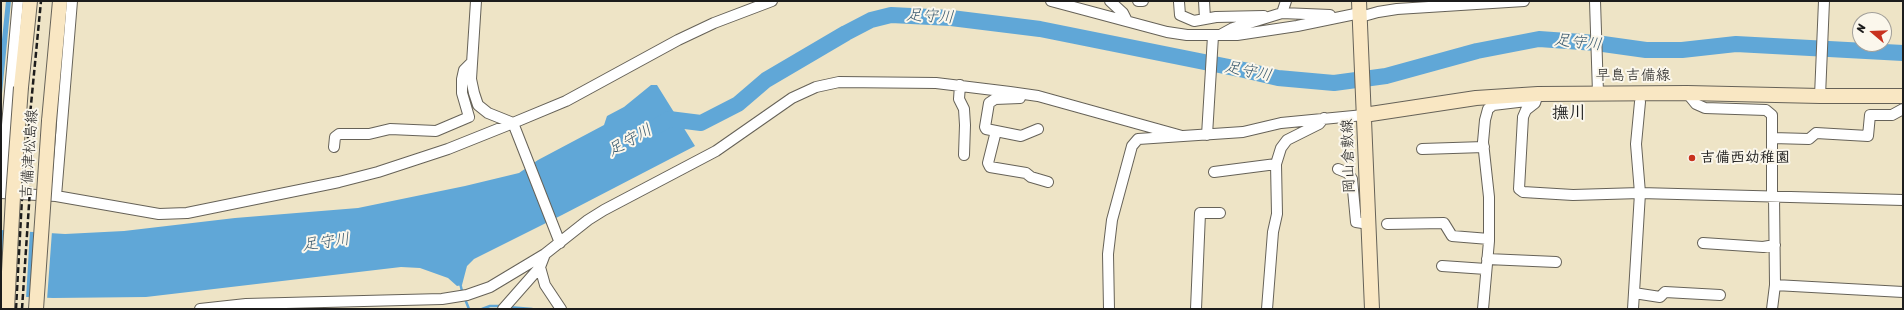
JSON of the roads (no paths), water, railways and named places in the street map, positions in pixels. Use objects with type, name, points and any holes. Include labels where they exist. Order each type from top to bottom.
[{"type":"main road","name":"吉備津松島線","points":[[7,309],[13,197],[30,1]]},
{"type":"main road","name":"吉備津松島線","points":[[36,309],[49,121],[60,1]]},
{"type":"main road","name":"岡山倉敷線","points":[[1358,14],[1364,111],[1372,309]]},
{"type":"main road","name":"早島吉備線","points":[[1364,111],[1476,98],[1537,97],[1598,91],[1820,94],[1900,99]]},
{"type":"street","points":[[18,1],[1,193],[56,196],[159,214],[187,212],[339,182],[378,172],[448,149],[514,125],[566,101],[708,26],[772,1]]},
{"type":"street","points":[[56,196],[72,1]]},
{"type":"street","points":[[476,1],[471,79],[474,94],[478,105],[488,113],[514,125],[559,240]]},
{"type":"street","points":[[1051,1],[1167,32],[1215,37],[1297,26],[1358,14],[1524,1]]},
{"type":"street","points":[[1110,1],[1123,13],[1127,21]]},
{"type":"street","points":[[1138,1],[1143,1]]},
{"type":"street","points":[[1204,1],[1205,19]]},
{"type":"street","points":[[1282,12],[1286,1]]},
{"type":"street","points":[[1378,12],[1418,1]]},
{"type":"street","points":[[1595,1],[1598,91]]},
{"type":"street","points":[[1179,2],[1180,15],[1194,21],[1251,15],[1270,16]]},
{"type":"street","points":[[1820,94],[1824,2]]},
{"type":"street","points":[[1215,37],[1233,28],[1282,12],[1358,14]]},
{"type":"street","points":[[1207,133],[1215,37]]},
{"type":"street","points":[[334,147],[334,137],[339,134],[368,134],[390,130],[436,131],[470,117],[462,93],[462,79],[464,70],[472,62]]},
{"type":"street","points":[[200,309],[246,304],[454,298],[490,286],[545,254],[559,240],[604,210],[716,151],[792,98],[816,87],[839,82],[869,81],[960,85],[1038,96],[1182,136]]},
{"type":"street","points":[[960,85],[959,99],[964,109],[965,125],[964,155]]},
{"type":"street","points":[[1687,93],[1696,104],[1705,108],[1766,110],[1772,116],[1775,245],[1775,286],[1772,309]]},
{"type":"street","points":[[1038,96],[995,99],[989,102],[985,126],[986,129],[1021,136],[1038,129]]},
{"type":"street","points":[[1483,309],[1489,239],[1489,197],[1484,147],[1484,120],[1488,109],[1493,105],[1537,97]]},
{"type":"street","points":[[1537,97],[1526,110],[1523,117],[1519,189],[1523,192],[1573,195],[1640,193],[1903,200]]},
{"type":"street","points":[[1634,309],[1640,193],[1636,144],[1640,102]]},
{"type":"street","points":[[1772,138],[1809,139],[1816,133],[1868,136],[1870,115],[1892,115],[1903,109]]},
{"type":"street","points":[[1109,309],[1108,254],[1112,220],[1132,146],[1138,139],[1170,138],[1207,133],[1243,132],[1281,123],[1324,118],[1364,111]]},
{"type":"street","points":[[1267,309],[1274,232],[1278,214],[1276,164],[1281,148],[1287,140],[1319,124],[1324,118]]},
{"type":"street","points":[[996,131],[988,164],[990,167],[1026,174],[1048,182]]},
{"type":"street","points":[[1422,149],[1484,147]]},
{"type":"street","points":[[1214,172],[1276,164]]},
{"type":"street","points":[[1338,169],[1348,173],[1352,179],[1356,222],[1368,224]]},
{"type":"street","points":[[1196,309],[1200,213],[1220,213]]},
{"type":"street","points":[[1387,224],[1444,223],[1452,236],[1489,239]]},
{"type":"street","points":[[1703,243],[1763,247],[1775,245]]},
{"type":"street","points":[[505,307],[540,267],[545,254]]},
{"type":"street","points":[[1442,266],[1556,262]]},
{"type":"street","points":[[540,267],[545,285],[560,308]]},
{"type":"street","points":[[1775,286],[1903,292]]},
{"type":"street","points":[[1634,293],[1660,297],[1664,292],[1720,295]]},
{"type":"water","points":[[6,1],[11,1],[1,104],[1,49]]},
{"type":"water","points":[[651,85],[657,85],[695,146],[474,259],[467,266],[462,285],[457,286],[448,278],[420,268],[401,267],[146,297],[53,298],[1,296],[1,230],[65,234],[124,231],[235,218],[358,208],[465,186],[519,173],[538,160],[604,125],[607,116],[624,107]]},
{"type":"waterway","name":"足守川","points":[[659,125],[669,119],[701,123],[738,104],[766,80],[846,33],[871,20],[891,15],[951,18],[1040,29],[1278,78],[1334,83],[1386,76],[1477,51],[1539,39],[1596,43],[1646,50],[1682,50],[1736,44],[1903,53]]},
{"type":"waterway","points":[[460,283],[462,291]]},
{"type":"waterway","points":[[465,299],[469,309]]},
{"type":"waterway","points":[[482,309],[490,306],[501,306]]},
{"type":"waterway","points":[[508,307],[532,309]]},
{"type":"railway","points":[[16,309],[22,198],[41,1]]},
{"type":"railway","points":[[22,309],[34,130]]},
{"type":"place","name":"吉備西幼稚園","points":[[1692,158]]},
{"type":"district","name":"撫川","points":[[1569,114]]}]
